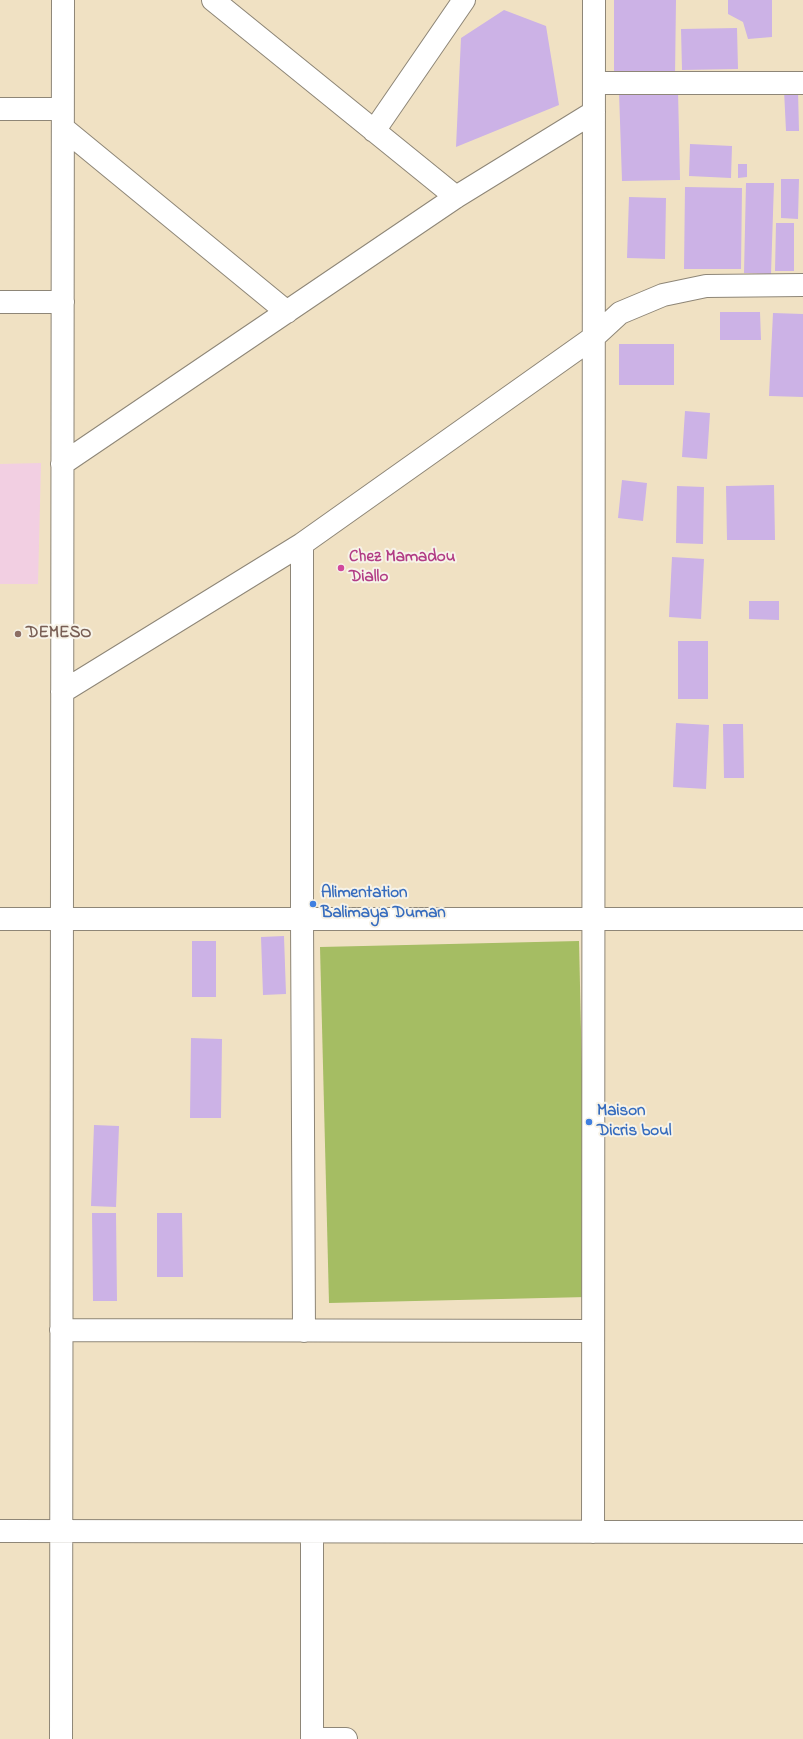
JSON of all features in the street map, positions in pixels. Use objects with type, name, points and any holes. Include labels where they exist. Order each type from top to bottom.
[{"type":"street","points":[[61,1739],[62,0]]},
{"type":"street","points":[[213,0],[456,197]]},
{"type":"street","points":[[374,131],[464,0]]},
{"type":"street","points":[[592,1532],[594,0]]},
{"type":"street","points":[[594,83],[803,83]]},
{"type":"street","points":[[0,109],[62,119],[287,312]]},
{"type":"street","points":[[62,464],[456,197],[594,112]]},
{"type":"street","points":[[62,692],[302,544],[594,337],[620,313],[663,295],[706,286],[803,285]]},
{"type":"street","points":[[0,302],[62,302]]},
{"type":"street","points":[[302,544],[304,1331]]},
{"type":"street","points":[[0,919],[803,919]]},
{"type":"street","points":[[61,1330],[593,1331]]},
{"type":"street","points":[[0,1531],[803,1532]]},
{"type":"street","points":[[312,1532],[312,1739],[346,1739]]},
{"type":"shaded area","points":[[41,463],[38,584],[0,584],[0,464]]},
{"type":"green space","points":[[579,941],[587,1297],[329,1303],[320,947]]},
{"type":"building","points":[[614,0],[676,0],[675,76],[614,76]]},
{"type":"building","points":[[728,0],[772,0],[772,37],[748,39],[743,22],[728,14]]},
{"type":"building","points":[[504,10],[546,26],[559,105],[456,147],[461,38]]},
{"type":"building","points":[[737,28],[738,69],[682,70],[681,29]]},
{"type":"building","points":[[678,90],[680,180],[622,181],[619,92]]},
{"type":"building","points":[[784,90],[798,90],[799,131],[786,131]]},
{"type":"building","points":[[690,144],[732,146],[731,178],[689,176]]},
{"type":"building","points":[[738,164],[747,164],[747,177],[738,178]]},
{"type":"building","points":[[781,179],[799,179],[798,219],[781,218]]},
{"type":"building","points":[[746,183],[774,183],[771,274],[744,273]]},
{"type":"building","points":[[685,187],[742,188],[741,269],[684,269]]},
{"type":"building","points":[[629,197],[666,198],[665,259],[627,258]]},
{"type":"building","points":[[776,223],[794,223],[794,271],[775,271]]},
{"type":"building","points":[[720,312],[760,312],[761,340],[720,340]]},
{"type":"building","points":[[773,313],[803,314],[803,397],[769,396]]},
{"type":"building","points":[[619,344],[674,344],[674,385],[619,385]]},
{"type":"building","points":[[685,411],[710,413],[707,459],[682,457]]},
{"type":"building","points":[[622,480],[647,483],[643,521],[618,518]]},
{"type":"building","points":[[774,485],[775,540],[727,540],[726,486]]},
{"type":"building","points":[[677,486],[704,487],[703,544],[676,543]]},
{"type":"building","points":[[672,557],[704,559],[701,619],[669,617]]},
{"type":"building","points":[[749,601],[779,601],[779,620],[749,619]]},
{"type":"building","points":[[678,641],[708,641],[708,699],[678,699]]},
{"type":"building","points":[[676,723],[709,725],[706,789],[673,787]]},
{"type":"building","points":[[723,724],[743,724],[744,778],[724,778]]},
{"type":"building","points":[[284,936],[286,994],[263,995],[261,937]]},
{"type":"building","points":[[192,941],[216,941],[216,997],[192,997]]},
{"type":"building","points":[[191,1038],[222,1039],[221,1118],[190,1118]]},
{"type":"building","points":[[94,1125],[119,1126],[116,1207],[91,1206]]},
{"type":"building","points":[[92,1213],[116,1213],[117,1301],[93,1301]]},
{"type":"building","points":[[157,1213],[182,1213],[183,1277],[157,1277]]},
{"type":"place","name":"Chez Mamadou Diallo","points":[[341,568]]},
{"type":"place","name":"DEMESO","points":[[18,634]]},
{"type":"place","name":"Alimentation Balimaya Duman","points":[[313,904]]},
{"type":"place","name":"Maison Dicris boul","points":[[589,1122]]}]
